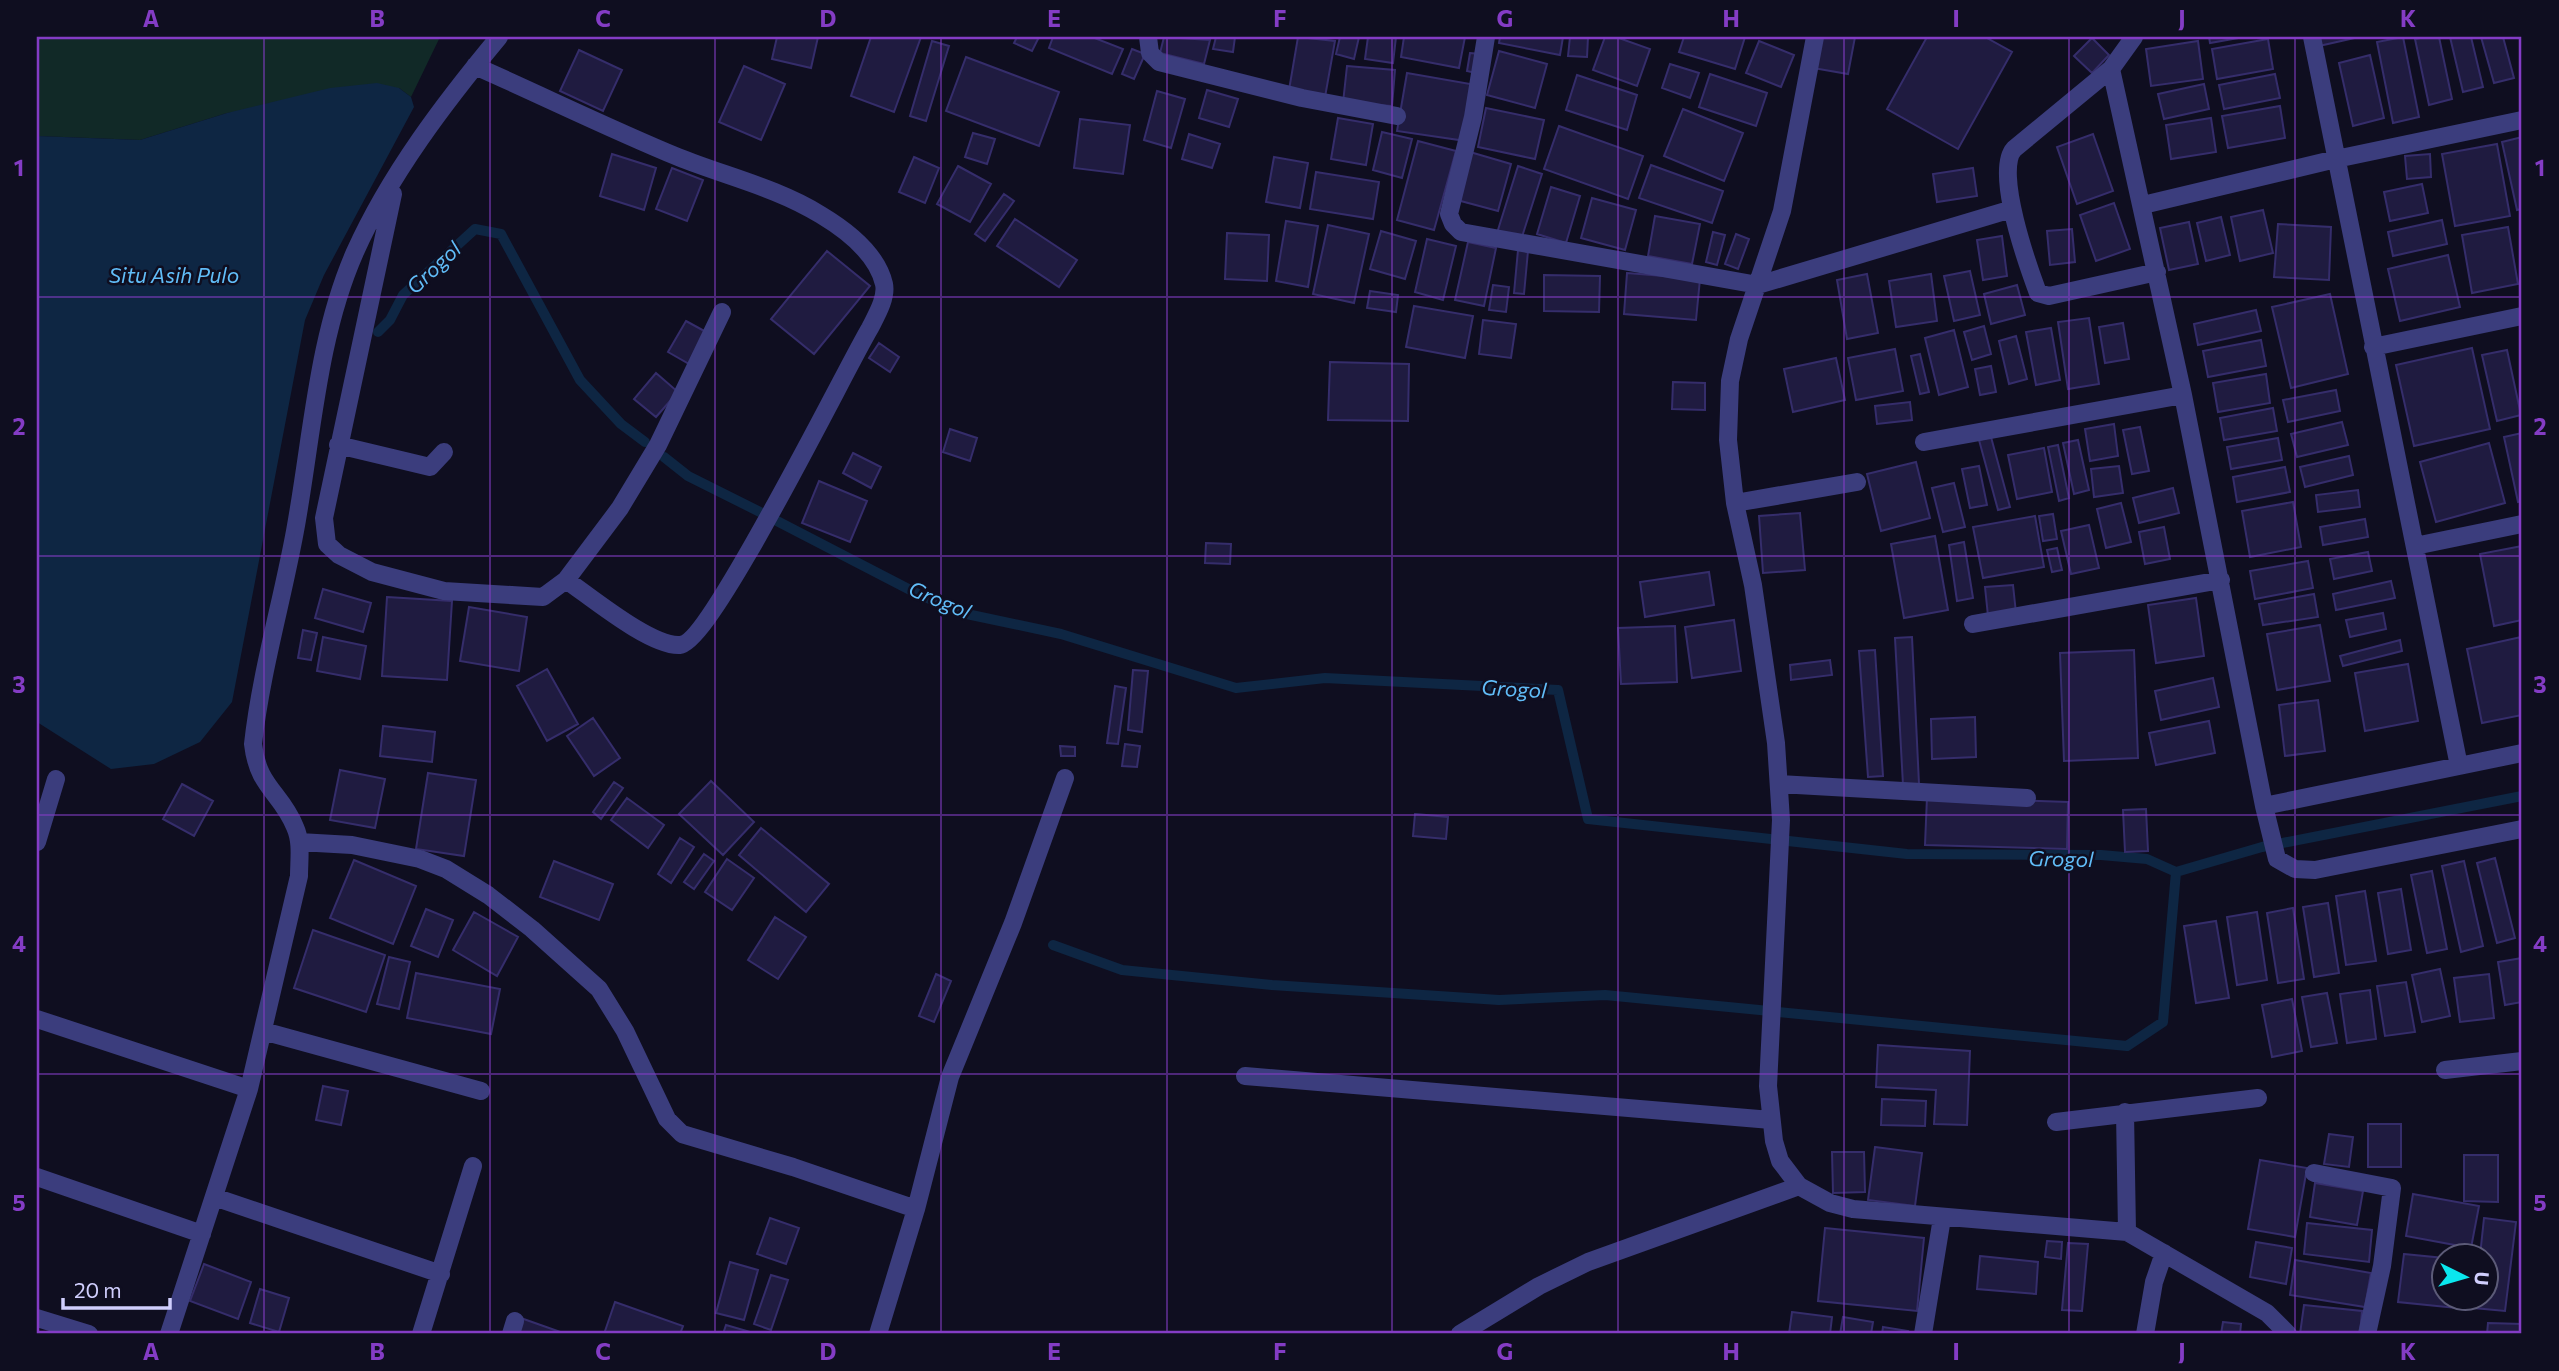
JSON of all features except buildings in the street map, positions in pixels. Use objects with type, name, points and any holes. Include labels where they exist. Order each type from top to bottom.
[{"type":"street","points":[[169,1334],[249,1089],[299,876],[299,842],[290,817],[259,774],[253,744],[295,532],[328,340],[344,282],[370,221],[398,173],[499,37]]},
{"type":"street","points":[[1148,37],[1150,53],[1159,62],[1302,99],[1397,116]]},
{"type":"street","points":[[1486,37],[1473,117],[1450,214],[1453,225],[1461,232],[1758,285],[2012,209]]},
{"type":"street","points":[[1815,37],[1789,183],[1740,339],[1730,381],[1728,440],[1735,503],[1760,626],[1779,784],[1781,820],[1768,1086],[1771,1120],[1780,1161],[1799,1186],[1830,1203],[1853,1209],[1942,1219],[2127,1232],[2267,1313],[2288,1334]]},
{"type":"street","points":[[2134,37],[2111,69],[2010,154],[2005,170],[2012,209],[2036,290],[2041,296],[2157,272]]},
{"type":"street","points":[[2312,37],[2459,766]]},
{"type":"street","points":[[475,66],[668,153],[821,214],[859,243],[875,264],[885,285],[881,304],[870,328],[788,482],[704,627],[691,640],[681,645],[657,639],[566,580]]},
{"type":"street","points":[[2111,69],[2183,395],[2272,847],[2280,864],[2295,869],[2315,870],[2522,830]]},
{"type":"street","points":[[2143,205],[2336,159],[2522,120]]},
{"type":"street","points":[[398,173],[338,445],[324,527],[327,544],[339,555],[401,582],[444,591],[534,599],[552,593],[566,580],[620,508],[658,445],[722,312]]},
{"type":"street","points":[[2373,347],[2522,316]]},
{"type":"street","points":[[1924,442],[2183,395]]},
{"type":"street","points":[[338,445],[430,467],[444,452]]},
{"type":"street","points":[[1735,503],[1857,482]]},
{"type":"street","points":[[2415,546],[2522,524]]},
{"type":"street","points":[[1973,624],[2221,580]]},
{"type":"street","points":[[2264,806],[2522,754]]},
{"type":"street","points":[[878,1334],[916,1209],[950,1077],[1013,923],[1065,778]]},
{"type":"street","points":[[37,842],[56,779]]},
{"type":"street","points":[[1779,784],[2027,798]]},
{"type":"street","points":[[299,842],[352,845],[420,859],[446,869],[488,895],[532,929],[599,989],[625,1031],[667,1119],[682,1134],[793,1167],[916,1209]]},
{"type":"street","points":[[37,1019],[249,1089]]},
{"type":"street","points":[[263,1031],[481,1091]]},
{"type":"street","points":[[2445,1070],[2522,1061]]},
{"type":"street","points":[[1245,1076],[1771,1120]]},
{"type":"street","points":[[2056,1122],[2258,1098]]},
{"type":"street","points":[[2125,1112],[2127,1232]]},
{"type":"street","points":[[421,1334],[473,1166]]},
{"type":"street","points":[[2314,1173],[2392,1188],[2382,1266],[2367,1334]]},
{"type":"street","points":[[37,1177],[202,1234]]},
{"type":"street","points":[[1460,1334],[1539,1286],[1588,1262],[1799,1186]]},
{"type":"street","points":[[214,1197],[441,1273]]},
{"type":"street","points":[[1923,1334],[1942,1219]]},
{"type":"street","points":[[2145,1334],[2154,1282],[2164,1253]]},
{"type":"street","points":[[37,1318],[89,1334]]},
{"type":"green space","points":[[37,37],[440,37],[411,97],[399,88],[227,113],[140,140],[37,136]]},
{"type":"water","name":"Situ Asih Pulo","points":[[377,83],[399,88],[411,97],[414,107],[324,275],[305,320],[232,702],[200,742],[154,764],[111,769],[37,722],[37,136],[140,140],[227,113],[330,88]]},
{"type":"waterway","name":"Grogol","points":[[378,332],[390,320],[403,295],[475,229],[501,234],[580,380],[621,424],[645,442]]},
{"type":"waterway","name":"Grogol","points":[[664,457],[688,476],[760,512]]},
{"type":"waterway","name":"Grogol","points":[[777,521],[918,594],[962,613],[1061,634],[1236,688],[1325,678],[1558,690],[1588,819],[1907,854],[2101,855],[2147,859],[2176,872]]},
{"type":"waterway","name":"Grogol","points":[[1053,945],[1122,970],[1272,985],[1499,1000],[1605,995],[2127,1046],[2163,1022],[2176,872],[2262,847],[2522,796]]}]
